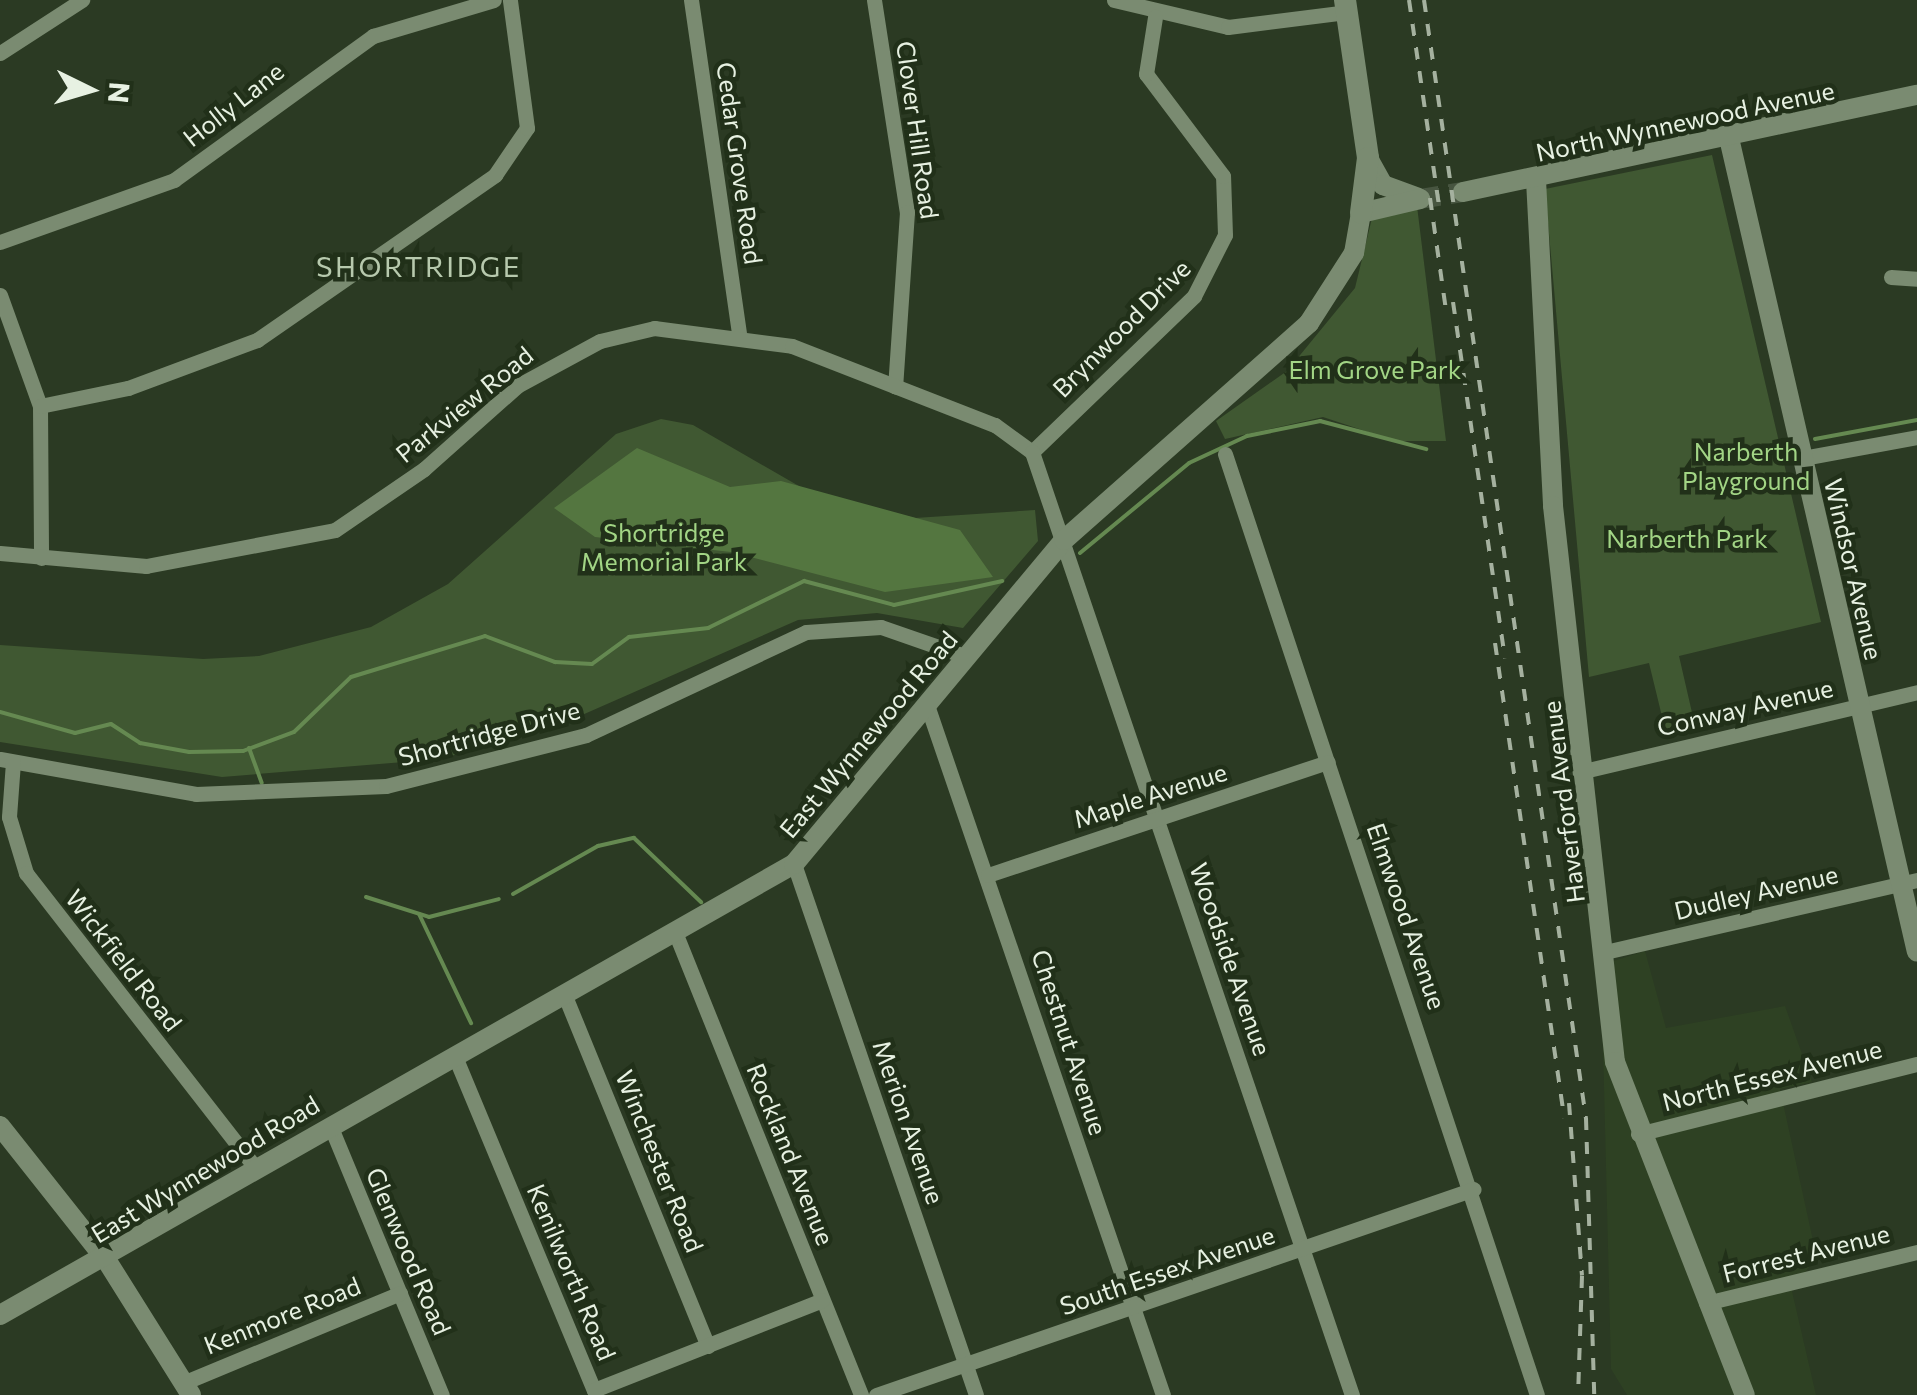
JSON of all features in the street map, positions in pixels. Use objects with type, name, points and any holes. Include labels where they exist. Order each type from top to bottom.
[{"type":"main road","name":"East Wynnewood Road","points":[[1345,6],[1368,158],[1360,212]]},
{"type":"street","points":[[0,53],[82,0]]},
{"type":"street","name":"Holly Lane","points":[[0,242],[174,180],[373,36],[494,0]]},
{"type":"street","points":[[40,406],[128,388],[257,340],[495,175],[526,128],[510,0]]},
{"type":"street","name":"Cedar Grove Road","points":[[692,0],[739,333]]},
{"type":"street","name":"Clover Hill Road","points":[[874,0],[907,212],[895,387]]},
{"type":"street","points":[[1114,0],[1156,17],[1228,28],[1345,6]]},
{"type":"street","name":"Brynwood Drive","points":[[1032,452],[1194,296],[1225,235],[1223,176],[1146,74],[1156,17]]},
{"type":"street","name":"North Wynnewood Avenue","points":[[1463,192],[1536,180],[1917,94]]},
{"type":"street","name":"Windsor Avenue","points":[[1728,138],[1858,706],[1909,882],[1917,952]]},
{"type":"street","points":[[1360,212],[1420,199],[1383,185],[1368,158]]},
{"type":"street","name":"Haverford Avenue","points":[[1536,180],[1554,506],[1606,952],[1615,1062],[1638,1134],[1745,1395]]},
{"type":"street","name":"East Wynnewood Road","points":[[0,1315],[107,1262],[256,1167],[456,1059],[794,864],[1064,540],[1309,323],[1354,253],[1360,212]]},
{"type":"street","points":[[1891,277],[1917,278]]},
{"type":"street","points":[[0,295],[40,406],[41,558]]},
{"type":"street","name":"Parkview Road","points":[[0,552],[146,566],[334,530],[562,358],[654,328],[739,333],[994,425],[1032,452]]},
{"type":"street","points":[[1804,458],[1917,438]]},
{"type":"street","points":[[1032,452],[1064,540]]},
{"type":"street","name":"Elmwood Avenue","points":[[1225,454],[1474,1190],[1537,1395]]},
{"type":"street","name":"Woodside Avenue","points":[[1064,540],[1352,1395]]},
{"type":"street","name":"Shortridge Drive","points":[[6,760],[196,794],[386,786],[586,734],[806,632],[881,627],[967,657]]},
{"type":"street","name":"Conway Avenue","points":[[1584,770],[1917,692]]},
{"type":"street","name":"Chestnut Avenue","points":[[927,706],[1163,1395]]},
{"type":"street","name":"Wickfield Road","points":[[6,760],[8,817],[26,873],[256,1167]]},
{"type":"street","name":"Maple Avenue","points":[[988,875],[1328,762]]},
{"type":"street","name":"Merion Avenue","points":[[794,864],[976,1395]]},
{"type":"street","name":"Dudley Avenue","points":[[1606,952],[1909,882]]},
{"type":"street","name":"Rockland Avenue","points":[[675,932],[861,1395]]},
{"type":"street","name":"Winchester Road","points":[[565,996],[708,1346]]},
{"type":"street","name":"Kenilworth Road","points":[[456,1059],[594,1390],[822,1300]]},
{"type":"street","name":"North Essex Avenue","points":[[1638,1134],[1917,1064]]},
{"type":"street","name":"Glenwood Road","points":[[330,1125],[442,1395]]},
{"type":"street","points":[[0,1126],[107,1262],[187,1389]]},
{"type":"street","name":"South Essex Avenue","points":[[876,1395],[1474,1190]]},
{"type":"street","name":"Forrest Avenue","points":[[1706,1303],[1917,1252]]},
{"type":"street","name":"Kenmore Road","points":[[187,1389],[400,1293]]},
{"type":"shaded area","points":[[637,448],[730,487],[781,481],[960,530],[993,577],[885,592],[731,552],[595,537],[554,508]]},
{"type":"shaded area","points":[[1645,951],[1666,1028],[1785,1006],[1812,1082],[1780,1089],[1817,1259],[1791,1287],[1816,1395],[1627,1395],[1611,1369],[1601,965]]},
{"type":"green space","name":"Narberth Park","points":[[1712,155],[1821,622],[1679,656],[1696,730],[1667,737],[1649,663],[1589,677],[1545,189]]},
{"type":"green space","name":"Elm Grove Park","points":[[1417,206],[1446,441],[1395,441],[1323,417],[1225,439],[1216,421],[1287,371],[1355,288],[1373,214]]},
{"type":"green space","name":"Shortridge Memorial Park","points":[[661,419],[693,425],[811,493],[915,518],[1035,510],[1038,541],[963,628],[877,613],[798,620],[557,726],[440,759],[222,777],[0,742],[0,645],[203,659],[259,656],[371,627],[448,584],[616,434]]},
{"type":"waterway","points":[[1815,439],[1917,420]]},
{"type":"waterway","points":[[1080,553],[1189,463],[1247,436],[1320,421],[1426,449]]},
{"type":"waterway","points":[[0,712],[75,733],[111,724],[140,743],[189,752],[243,751],[294,732],[351,677],[485,636],[555,662],[592,664],[629,637],[708,628],[804,581],[894,605],[1002,581]]},
{"type":"waterway","points":[[249,748],[262,783]]},
{"type":"waterway","points":[[513,894],[598,846],[634,838],[701,902]]},
{"type":"waterway","points":[[366,897],[429,917],[499,899]]},
{"type":"waterway","points":[[419,914],[471,1023]]},
{"type":"tunnel","points":[[1420,199],[1463,192]]},
{"type":"railway","points":[[1409,0],[1440,213]]},
{"type":"railway","points":[[1424,0],[1586,1118],[1594,1395]]},
{"type":"railway","points":[[1430,198],[1447,317]]},
{"type":"railway","points":[[1453,302],[1505,658]]},
{"type":"railway","points":[[1495,643],[1564,1118]]},
{"type":"railway","points":[[1569,1103],[1582,1276],[1578,1395]]},
{"type":"district","name":"SHORTRIDGE","points":[[419,266]]},
{"type":"park label","name":"Narberth Playground","points":[[1746,466]]}]
